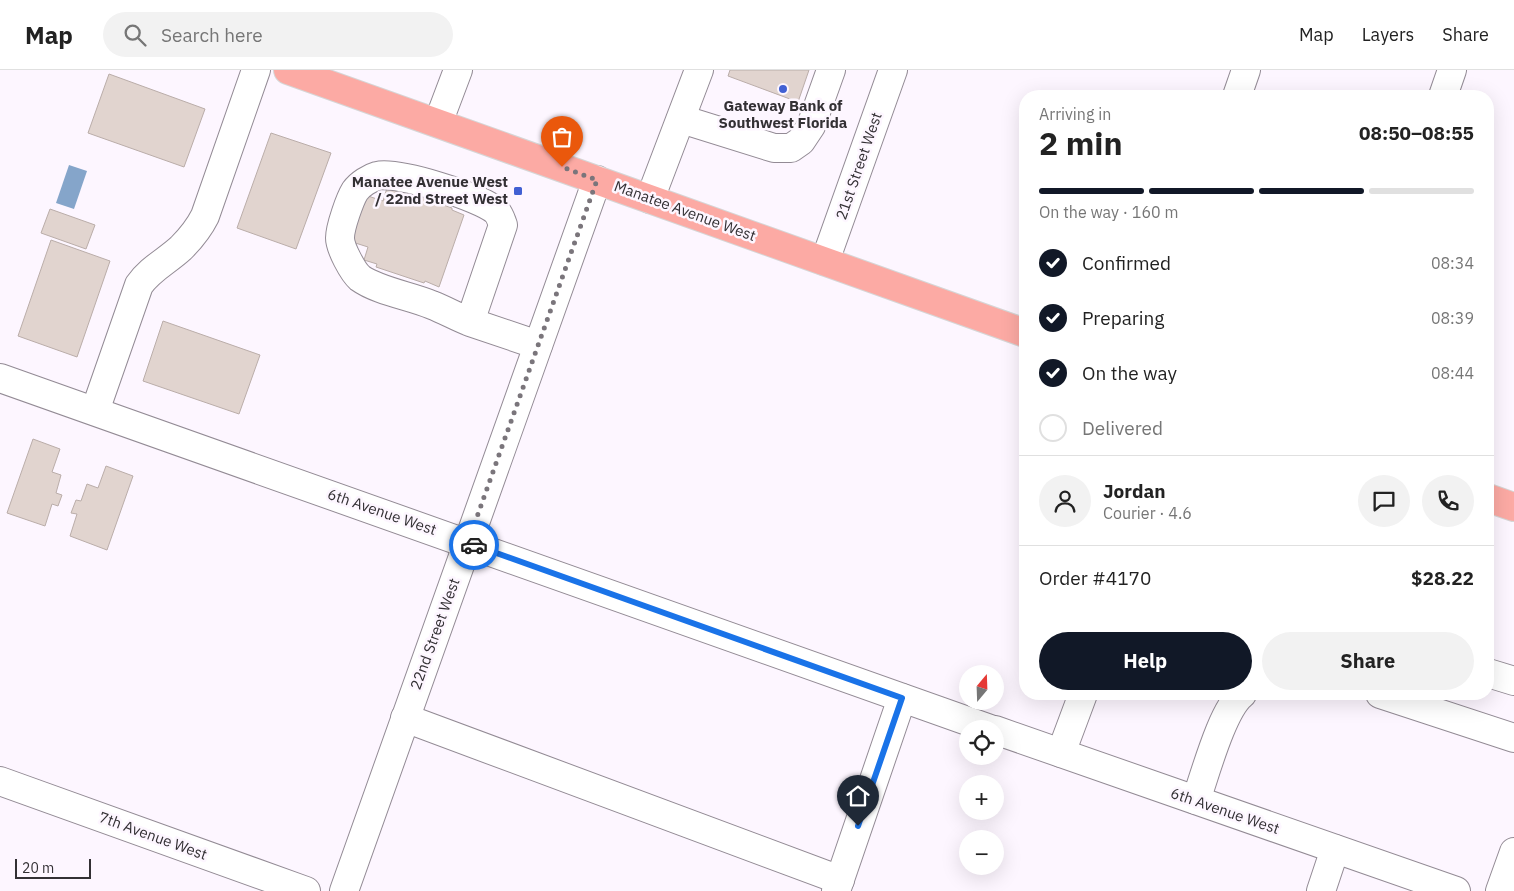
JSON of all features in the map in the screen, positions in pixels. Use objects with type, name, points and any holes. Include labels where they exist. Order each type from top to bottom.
[{"type":"main road","name":"Manatee Avenue West","points":[[288,70],[1019,330]]},
{"type":"main road","points":[[1494,500],[1514,507]]},
{"type":"street","points":[[95,411],[139,285],[146,275],[181,248],[197,232],[205,216],[256,70]]},
{"type":"street","points":[[438,123],[458,70]]},
{"type":"street","points":[[650,199],[699,70]]},
{"type":"street","points":[[681,118],[774,148],[791,148],[801,141],[811,126],[831,70]]},
{"type":"street","name":"21st Street West","points":[[825,261],[893,70]]},
{"type":"street","points":[[1239,90],[1246,70]]},
{"type":"street","points":[[1445,90],[1452,70]]},
{"type":"street","points":[[470,322],[503,225],[498,213],[487,204],[411,178],[395,175],[378,176],[365,182],[356,190],[348,208],[340,236],[341,246],[359,277],[371,284],[432,305],[470,322],[538,345]]},
{"type":"street","name":"22nd Street West","points":[[344,891],[597,180]]},
{"type":"street","name":"6th Avenue West","points":[[0,378],[468,542],[964,720]]},
{"type":"street","points":[[1494,675],[1514,681]]},
{"type":"street","points":[[405,718],[838,886],[902,698]]},
{"type":"street","points":[[1061,754],[1080,700]]},
{"type":"street","points":[[1196,800],[1226,715],[1236,700]]},
{"type":"street","points":[[1398,700],[1514,738]]},
{"type":"street","name":"6th Avenue West","points":[[1004,733],[1456,891]]},
{"type":"street","name":"7th Avenue West","points":[[0,781],[306,891]]},
{"type":"street","points":[[1321,891],[1335,849]]},
{"type":"street","points":[[1500,891],[1514,852]]},
{"type":"water","points":[[69,165],[87,171],[74,209],[56,203]]},
{"type":"building","name":"Gateway Bank of Southwest Florida","points":[[730,70],[809,70],[798,102],[728,76]]},
{"type":"building","points":[[109,74],[205,109],[184,167],[88,133]]},
{"type":"building","points":[[271,133],[331,153],[296,249],[237,228]]},
{"type":"building","points":[[387,188],[400,192],[401,190],[452,208],[452,210],[464,215],[439,287],[376,267],[377,264],[364,260],[368,247],[349,241],[365,195],[383,201]]},
{"type":"building","points":[[50,209],[95,225],[86,249],[41,233]]},
{"type":"building","points":[[51,240],[110,261],[77,357],[18,336]]},
{"type":"building","points":[[163,321],[260,355],[239,414],[143,381]]},
{"type":"building","points":[[33,439],[60,449],[52,472],[61,475],[56,493],[62,495],[58,506],[52,504],[45,526],[7,513]]},
{"type":"building","points":[[106,466],[133,476],[107,550],[70,536],[77,514],[71,513],[76,500],[81,501],[87,484],[98,488]]},
{"type":"way so far","points":[[474,545],[468,542],[597,180],[562,167]]},
{"type":"place","name":"Gateway Bank of Southwest Florida","points":[[783,89]]},
{"type":"place","name":"Manatee Avenue West / 22nd Street West","points":[[518,191]]},
{"type":"route","points":[[474,545],[902,698],[858,826]]}]
